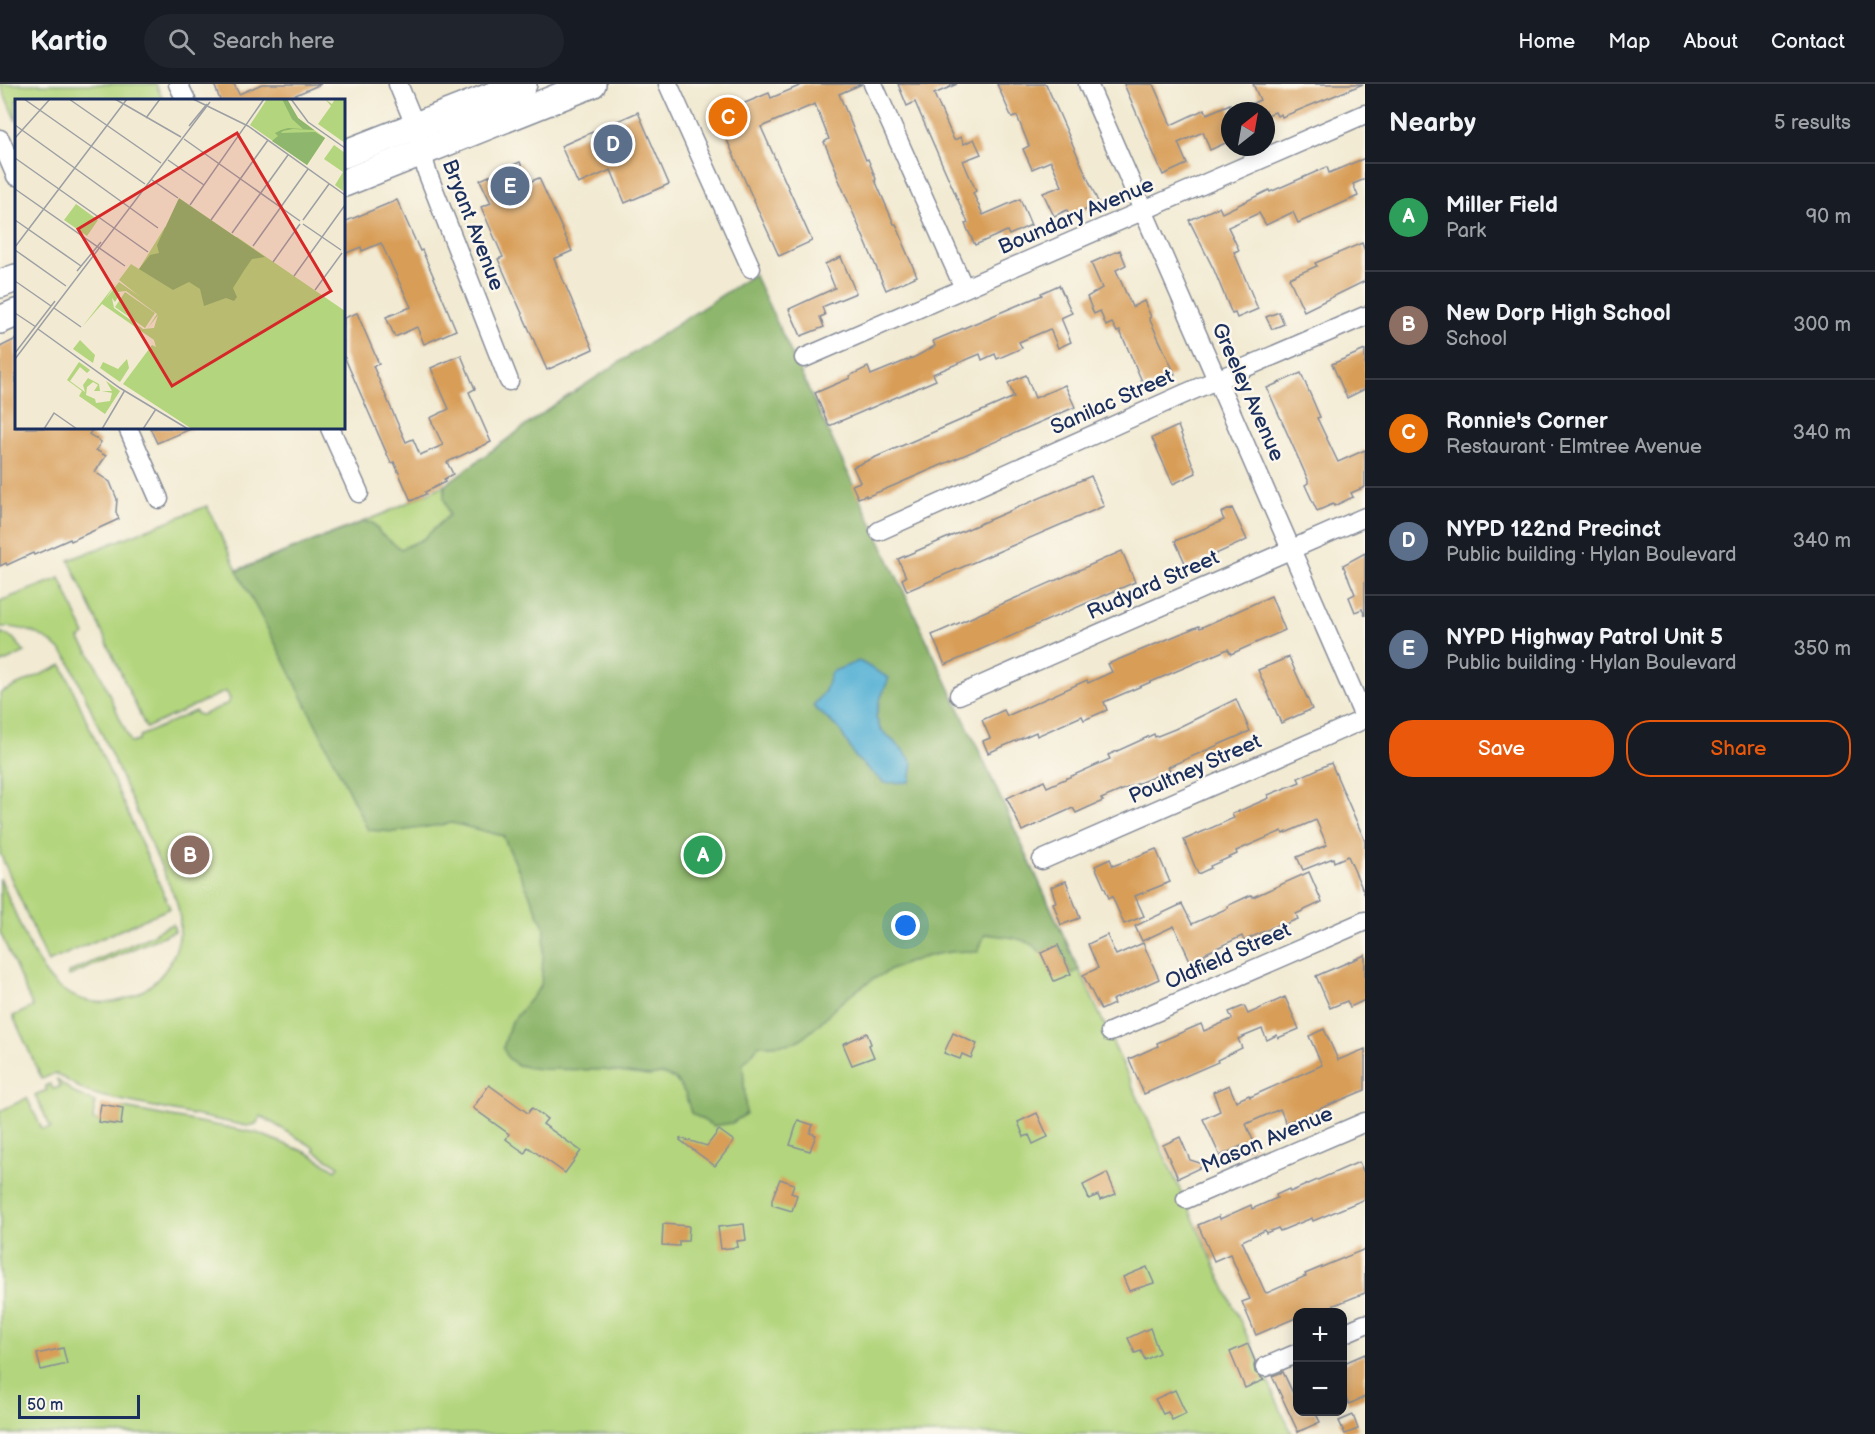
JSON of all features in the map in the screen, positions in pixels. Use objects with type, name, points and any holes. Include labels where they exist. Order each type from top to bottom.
[{"type":"main road","points":[[345,154],[416,126],[524,93],[592,84]]},
{"type":"main road","points":[[345,183],[421,152],[524,93]]},
{"type":"main road","points":[[0,284],[15,278]]},
{"type":"main road","points":[[0,320],[15,313]]},
{"type":"street","points":[[178,84],[186,99]]},
{"type":"street","name":"Bryant Avenue","points":[[398,84],[416,126],[427,172],[509,381]]},
{"type":"street","points":[[669,84],[751,268]]},
{"type":"street","points":[[873,84],[964,288]]},
{"type":"street","name":"Greeley Avenue","points":[[1088,84],[1365,719]]},
{"type":"street","name":"Boundary Avenue","points":[[804,358],[1365,114]]},
{"type":"street","points":[[0,139],[15,174]]},
{"type":"street","name":"Sanilac Street","points":[[879,531],[1365,316]]},
{"type":"street","points":[[128,429],[159,499]]},
{"type":"street","points":[[330,429],[359,493]]},
{"type":"street","name":"Rudyard Street","points":[[959,695],[1365,517]]},
{"type":"street","name":"Poultney Street","points":[[1042,860],[1365,719]]},
{"type":"street","name":"Oldfield Street","points":[[1110,1032],[1365,921]]},
{"type":"street","name":"Mason Avenue","points":[[1186,1199],[1365,1122]]},
{"type":"street","points":[[1347,1332],[1365,1324]]},
{"type":"street","points":[[1265,1367],[1293,1355]]},
{"type":"green space","points":[[0,84],[156,84],[163,99],[15,99],[15,119]]},
{"type":"green space","points":[[754,274],[973,738],[1079,970],[1071,974],[1058,946],[1041,953],[1036,947],[1023,940],[985,934],[978,952],[942,953],[906,963],[871,980],[837,1007],[812,1031],[798,1040],[792,1043],[759,1045],[743,1064],[746,1114],[732,1123],[713,1126],[691,1113],[685,1093],[675,1079],[661,1074],[649,1076],[603,1070],[538,1069],[517,1065],[508,1058],[503,1048],[510,1024],[541,986],[545,929],[503,836],[452,823],[395,832],[368,830],[237,571],[363,522],[373,523],[381,534],[401,549],[423,539],[449,515],[444,498],[445,485],[557,403]],"holes":[[[825,691],[879,702],[876,717],[880,729],[902,749],[856,758],[840,730],[813,706]]]},
{"type":"green space","points":[[557,403],[973,738],[1292,1434],[0,1434],[0,1111],[27,1098],[42,1129],[51,1128],[35,1095],[47,1090],[45,1086],[50,1084],[53,1089],[60,1087],[57,1080],[76,1094],[95,1102],[93,1120],[120,1125],[123,1108],[257,1133],[308,1153],[336,1170],[339,1166],[314,1151],[315,1148],[261,1116],[256,1124],[247,1126],[101,1096],[85,1091],[55,1073],[42,1079],[13,1016],[33,1007],[0,932],[0,878],[32,951],[48,977],[57,986],[81,999],[105,1002],[128,998],[148,987],[165,971],[176,950],[180,926],[176,900],[69,660],[55,645],[39,635],[30,631],[0,627],[0,601],[60,578],[85,635],[79,639],[94,660],[131,743],[138,741],[140,736],[195,711],[202,715],[227,704],[230,699],[226,691],[146,728],[69,560],[207,506],[237,570],[383,514],[445,485]]},
{"type":"green space","points":[[0,632],[13,638],[25,652],[0,664]]},
{"type":"green space","points":[[62,665],[170,908],[48,962],[0,853],[0,693]]},
{"type":"green space","points":[[173,924],[175,931],[69,976],[68,973]]},
{"type":"water","points":[[859,661],[889,678],[879,702],[876,717],[880,729],[902,749],[913,763],[910,782],[884,783],[856,758],[840,730],[813,706],[825,691],[831,672]]},
{"type":"building","points":[[214,84],[234,84],[239,94],[262,84],[321,84],[286,99],[220,99]]},
{"type":"building","points":[[804,84],[862,84],[839,94],[917,276],[886,290],[824,142],[829,139],[815,104],[761,127],[812,241],[779,256],[716,115],[769,93],[771,98]]},
{"type":"building","points":[[898,84],[957,84],[934,94],[954,140],[961,137],[964,144],[974,139],[981,154],[963,161],[983,215],[1020,199],[1031,225],[1009,235],[1007,231],[975,245],[965,224],[968,223],[915,102],[907,106]]},
{"type":"building","points":[[997,84],[1046,84],[1099,204],[1070,217],[1067,210],[1054,216],[1043,193],[1062,186],[1051,161],[1032,169],[1023,149],[1029,146],[1017,116],[1012,118]]},
{"type":"building","points":[[1124,84],[1153,84],[1171,125],[1205,109],[1207,114],[1221,108],[1221,145],[1210,150],[1203,132],[1178,143],[1187,164],[1163,175]]},
{"type":"building","points":[[1253,84],[1363,84],[1282,117],[1281,114],[1277,116],[1275,112],[1275,102],[1255,102],[1260,100]]},
{"type":"building","points":[[638,112],[669,184],[625,203],[611,170],[578,184],[561,146]]},
{"type":"building","points":[[1365,158],[1365,179],[1353,184],[1358,196],[1298,223],[1293,212],[1266,225],[1259,213],[1228,227],[1239,250],[1234,252],[1258,309],[1237,318],[1235,313],[1232,314],[1214,270],[1189,220],[1219,207],[1222,213],[1269,190],[1270,192],[1327,167],[1329,173]]},
{"type":"building","points":[[520,162],[529,182],[539,178],[572,251],[554,259],[593,349],[547,370],[498,259],[503,257],[481,207],[491,203],[480,180]]},
{"type":"building","points":[[397,200],[420,251],[422,250],[456,330],[424,344],[417,327],[395,337],[386,317],[411,307],[381,243],[362,251],[361,247],[345,254],[345,222]]},
{"type":"building","points":[[1362,243],[1365,251],[1365,281],[1304,311],[1289,278],[1317,266],[1315,263]]},
{"type":"building","points":[[1120,250],[1126,265],[1116,270],[1132,307],[1144,301],[1151,317],[1149,318],[1175,374],[1145,388],[1120,331],[1117,332],[1112,323],[1106,326],[1100,311],[1094,314],[1087,297],[1102,288],[1091,263]]},
{"type":"building","points":[[841,257],[856,293],[822,307],[825,315],[820,317],[824,327],[801,336],[789,309],[835,288],[825,264]]},
{"type":"building","points":[[1059,285],[1072,313],[1061,318],[1071,342],[1058,348],[1050,329],[1019,342],[1022,348],[997,359],[995,354],[982,360],[980,354],[933,374],[936,380],[829,426],[815,393],[850,378],[849,376],[868,367],[871,375],[915,357],[935,346],[933,341],[1042,295],[1041,293]]},
{"type":"building","points":[[1279,312],[1284,324],[1272,329],[1266,317]]},
{"type":"building","points":[[357,313],[379,364],[373,366],[406,442],[413,439],[420,455],[443,445],[430,418],[449,409],[431,368],[461,355],[475,389],[469,392],[491,442],[447,462],[453,474],[444,479],[445,482],[411,501],[394,462],[391,463],[345,358],[345,318]]},
{"type":"building","points":[[15,340],[15,429],[93,429],[89,434],[101,442],[96,450],[106,456],[95,472],[110,482],[117,499],[116,512],[119,519],[71,541],[70,539],[34,555],[33,553],[0,566],[0,347]]},
{"type":"building","points":[[1365,350],[1365,389],[1347,398],[1332,364]]},
{"type":"building","points":[[1301,373],[1320,417],[1317,418],[1338,462],[1365,450],[1365,487],[1351,493],[1353,497],[1317,511],[1305,485],[1308,480],[1267,388]]},
{"type":"building","points":[[1026,375],[1035,398],[1065,385],[1075,407],[893,486],[858,498],[852,485],[860,482],[853,467],[1014,397],[1008,383]]},
{"type":"building","points":[[1178,426],[1196,473],[1173,484],[1152,438]]},
{"type":"building","points":[[150,429],[191,429],[157,443]]},
{"type":"building","points":[[1091,476],[1104,506],[907,591],[902,579],[906,577],[898,559]]},
{"type":"building","points":[[1232,508],[1247,540],[1187,567],[1175,541],[1224,520],[1221,513]]},
{"type":"building","points":[[1122,551],[1135,582],[945,665],[932,635]]},
{"type":"building","points":[[1365,553],[1365,616],[1362,609],[1355,612],[1349,597],[1355,594],[1343,565]]},
{"type":"building","points":[[1271,596],[1285,630],[1231,654],[1228,649],[1104,702],[1107,710],[1084,720],[1082,716],[1037,736],[1036,732],[988,753],[983,741],[990,738],[982,720],[1004,710],[1007,716],[1087,680],[1088,683],[1112,672],[1108,664],[1199,626],[1200,628]]},
{"type":"building","points":[[1289,657],[1312,709],[1281,723],[1258,670]]},
{"type":"building","points":[[1236,699],[1250,731],[1168,767],[1170,770],[1101,799],[1103,801],[1076,813],[1073,808],[1022,831],[1007,798],[1044,781],[1047,787],[1110,759],[1108,755],[1154,734],[1155,737],[1175,729]]},
{"type":"building","points":[[1331,763],[1365,841],[1365,895],[1348,856],[1334,862],[1333,858],[1303,870],[1297,857],[1327,845],[1316,820],[1283,834],[1282,831],[1236,851],[1237,854],[1198,874],[1184,840],[1234,818],[1232,814],[1269,798],[1268,795],[1300,782],[1298,778]]},
{"type":"building","points":[[1156,849],[1170,882],[1135,896],[1144,916],[1124,924],[1095,866],[1110,859],[1113,866]]},
{"type":"building","points":[[1309,872],[1322,902],[1296,914],[1298,919],[1280,926],[1279,924],[1244,941],[1242,936],[1204,954],[1208,965],[1195,971],[1174,926],[1142,941],[1135,926],[1182,904],[1192,924],[1251,895],[1253,897]]},
{"type":"building","points":[[1066,881],[1080,918],[1061,925],[1053,903],[1056,902],[1051,887]]},
{"type":"building","points":[[1107,935],[1116,955],[1143,943],[1159,979],[1112,1000],[1114,1004],[1101,1010],[1083,975],[1098,968],[1088,944]]},
{"type":"building","points":[[1058,945],[1071,974],[1054,981],[1041,953]]},
{"type":"building","points":[[1365,955],[1365,1000],[1350,1007],[1347,1001],[1330,1008],[1316,976]]},
{"type":"building","points":[[1285,997],[1299,1029],[1267,1040],[1262,1029],[1238,1039],[1242,1048],[1217,1060],[1218,1062],[1144,1094],[1129,1059],[1158,1046],[1157,1043],[1201,1024],[1204,1031],[1232,1019],[1229,1012],[1244,1006],[1248,1014]]},
{"type":"building","points":[[1324,1029],[1338,1060],[1365,1049],[1365,1090],[1286,1123],[1280,1109],[1246,1124],[1255,1145],[1243,1150],[1241,1146],[1220,1156],[1203,1119],[1220,1111],[1213,1092],[1229,1085],[1236,1101],[1322,1065],[1309,1036]]},
{"type":"building","points":[[867,1033],[874,1057],[852,1065],[843,1044]]},
{"type":"building","points":[[953,1033],[977,1044],[971,1058],[962,1054],[960,1059],[944,1053]]},
{"type":"building","points":[[489,1085],[528,1113],[532,1108],[547,1119],[543,1124],[581,1151],[565,1173],[528,1147],[525,1153],[515,1146],[506,1139],[509,1134],[473,1108]]},
{"type":"building","points":[[101,1104],[123,1108],[121,1125],[98,1122]]},
{"type":"building","points":[[1037,1113],[1048,1137],[1033,1144],[1029,1135],[1024,1137],[1018,1122]]},
{"type":"building","points":[[798,1120],[813,1125],[810,1133],[816,1135],[810,1151],[790,1145]]},
{"type":"building","points":[[719,1130],[734,1141],[715,1166],[680,1140],[680,1138],[707,1146]]},
{"type":"building","points":[[1180,1137],[1190,1160],[1206,1165],[1178,1178],[1163,1145]]},
{"type":"building","points":[[1359,1162],[1365,1175],[1365,1199],[1313,1221],[1312,1218],[1280,1231],[1278,1228],[1266,1233],[1265,1230],[1242,1241],[1265,1292],[1365,1249],[1365,1293],[1327,1308],[1293,1308],[1293,1319],[1256,1335],[1242,1302],[1250,1299],[1230,1254],[1214,1261],[1198,1225],[1219,1216],[1220,1219],[1251,1205],[1252,1209],[1277,1198],[1276,1195],[1289,1189],[1290,1192]]},
{"type":"building","points":[[1107,1173],[1116,1194],[1100,1200],[1098,1195],[1089,1199],[1083,1185]]},
{"type":"building","points":[[780,1179],[794,1184],[791,1193],[797,1195],[792,1211],[772,1205]]},
{"type":"building","points":[[663,1224],[689,1226],[688,1241],[679,1241],[679,1246],[662,1245]]},
{"type":"building","points":[[744,1224],[746,1240],[737,1241],[738,1247],[721,1249],[718,1227]]},
{"type":"building","points":[[1147,1267],[1154,1283],[1129,1291],[1123,1277]]},
{"type":"building","points":[[1150,1328],[1159,1353],[1145,1360],[1141,1351],[1135,1353],[1128,1338]]},
{"type":"building","points":[[1248,1344],[1255,1361],[1255,1372],[1264,1380],[1245,1388],[1230,1352]]},
{"type":"building","points":[[63,1348],[67,1364],[41,1370],[37,1354]]},
{"type":"building","points":[[1365,1354],[1365,1397],[1349,1404],[1347,1400],[1347,1362]]},
{"type":"building","points":[[1283,1372],[1293,1393],[1293,1416],[1317,1416],[1320,1422],[1298,1432],[1272,1376]]},
{"type":"building","points":[[1175,1390],[1186,1414],[1172,1420],[1168,1412],[1163,1414],[1155,1399]]},
{"type":"building","points":[[1353,1415],[1358,1429],[1345,1434],[1339,1421]]},
{"type":"place","name":"Ronnie's Corner","points":[[728,117]]},
{"type":"place","name":"NYPD 122nd Precinct","points":[[613,144]]},
{"type":"place","name":"NYPD Highway Patrol Unit 5","points":[[510,186]]},
{"type":"place","name":"New Dorp High School","points":[[190,855]]},
{"type":"place","name":"Miller Field","points":[[703,855]]}]
